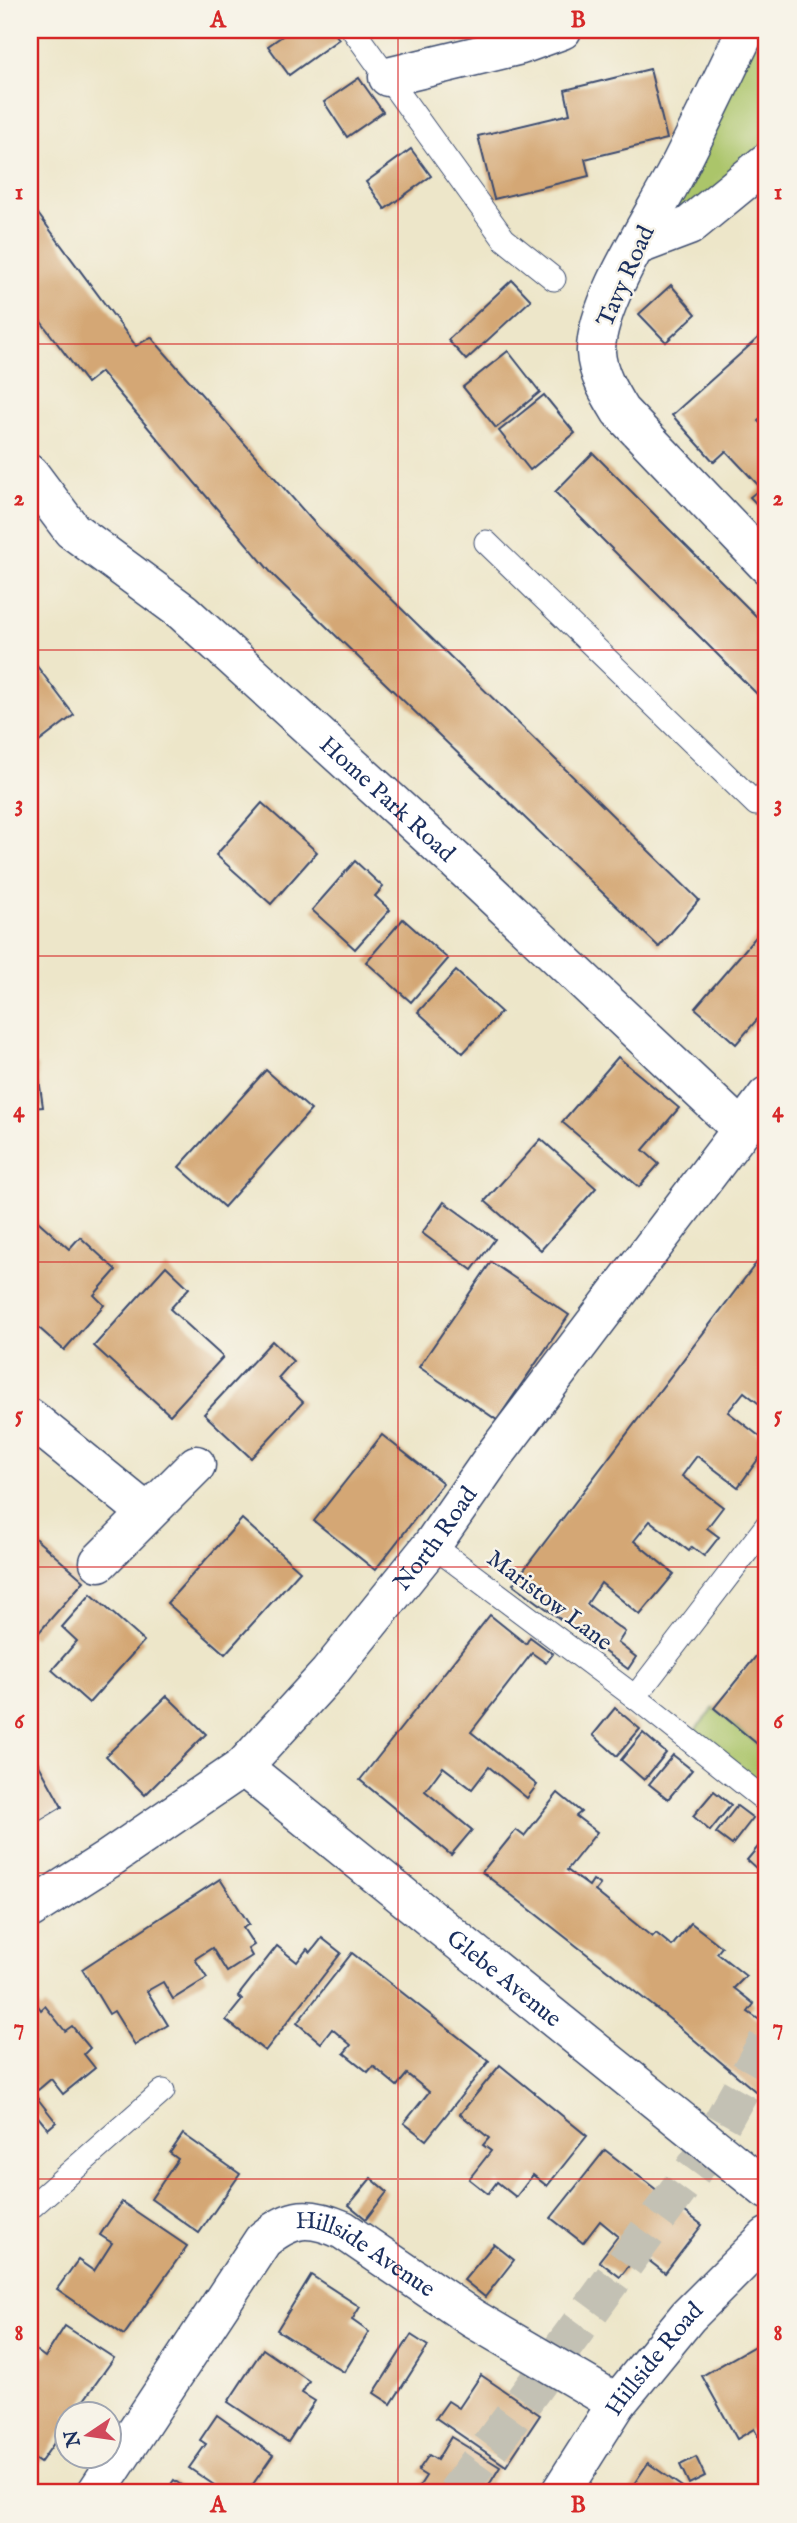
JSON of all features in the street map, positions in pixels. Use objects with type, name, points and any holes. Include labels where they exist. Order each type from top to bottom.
[{"type":"street","points":[[388,77],[521,45],[562,30]]},
{"type":"street","name":"Tavy Road","points":[[746,30],[601,319],[596,353],[604,385],[620,411],[767,565]]},
{"type":"street","points":[[636,246],[689,226],[767,162]]},
{"type":"street","name":"Home Park Road","points":[[30,474],[72,530],[183,612],[467,871],[741,1129]]},
{"type":"street","name":"North Road","points":[[30,1909],[243,1767],[329,1673],[432,1545],[494,1456],[767,1096]]},
{"type":"street","points":[[30,1418],[147,1513]]},
{"type":"street","points":[[99,1562],[196,1465]]},
{"type":"street","name":"Glebe Avenue","points":[[243,1767],[767,2190]]},
{"type":"street","name":"Hillside Avenue","points":[[96,2493],[263,2240],[277,2228],[297,2219],[320,2220],[343,2230],[472,2318],[617,2403]]},
{"type":"street","name":"Hillside Road","points":[[560,2493],[617,2403],[688,2316],[767,2237]]},
{"type":"lane","points":[[353,30],[504,239],[554,279]]},
{"type":"lane","points":[[486,542],[756,804],[767,791]]},
{"type":"lane","points":[[635,1697],[767,1525]]},
{"type":"lane","name":"Maristow Lane","points":[[432,1545],[635,1697],[767,1802]]},
{"type":"lane","points":[[30,2208],[163,2091]]},
{"type":"green space","points":[[746,30],[767,30],[767,162],[636,246]]},
{"type":"green space","points":[[714,1708],[767,1752],[767,1802],[688,1738]]},
{"type":"building","points":[[291,30],[332,30],[339,39],[289,75],[268,46]]},
{"type":"building","points":[[650,69],[667,139],[585,159],[589,176],[494,199],[478,136],[570,114],[565,90]]},
{"type":"building","points":[[359,78],[383,112],[347,137],[324,102]]},
{"type":"building","points":[[411,149],[431,176],[385,209],[366,182]]},
{"type":"building","points":[[30,203],[136,346],[151,337],[318,527],[699,900],[659,947],[274,576],[101,372],[87,383],[30,307]]},
{"type":"building","points":[[512,280],[531,300],[466,360],[448,340]]},
{"type":"building","points":[[671,285],[696,314],[666,342],[639,314]]},
{"type":"building","points":[[767,330],[767,412],[758,421],[767,431],[765,513],[750,497],[761,488],[726,451],[714,462],[672,415]]},
{"type":"building","points":[[508,351],[540,392],[496,428],[463,387]]},
{"type":"building","points":[[544,395],[575,433],[530,470],[499,431]]},
{"type":"building","points":[[593,453],[767,627],[767,704],[555,492]]},
{"type":"building","points":[[30,657],[74,715],[30,749]]},
{"type":"building","points":[[262,803],[317,852],[271,904],[216,855]]},
{"type":"building","points":[[355,861],[383,887],[375,896],[390,910],[355,949],[312,910]]},
{"type":"building","points":[[403,919],[448,959],[411,1002],[366,962]]},
{"type":"building","points":[[767,924],[767,1008],[736,1044],[695,1008]]},
{"type":"building","points":[[456,971],[501,1012],[463,1053],[418,1012]]},
{"type":"building","points":[[618,1057],[679,1108],[643,1150],[659,1164],[639,1187],[562,1122]]},
{"type":"building","points":[[30,1065],[37,1065],[43,1107],[30,1108]]},
{"type":"building","points":[[266,1070],[311,1110],[224,1207],[179,1167]]},
{"type":"building","points":[[541,1139],[596,1188],[541,1250],[485,1201]]},
{"type":"building","points":[[444,1202],[495,1239],[472,1270],[422,1233]]},
{"type":"building","points":[[30,1214],[69,1249],[80,1237],[116,1270],[94,1295],[104,1305],[64,1350],[30,1320]]},
{"type":"building","points":[[767,1249],[767,1410],[744,1392],[728,1412],[767,1442],[767,1447],[738,1487],[697,1456],[690,1465],[682,1476],[723,1507],[707,1528],[719,1537],[704,1556],[692,1547],[689,1551],[650,1521],[634,1541],[674,1574],[640,1615],[601,1583],[587,1604],[625,1632],[618,1643],[636,1657],[628,1669],[513,1584]]},
{"type":"building","points":[[491,1262],[569,1315],[497,1420],[419,1367]]},
{"type":"building","points":[[166,1266],[189,1288],[170,1309],[223,1357],[170,1415],[94,1346]]},
{"type":"building","points":[[272,1341],[293,1361],[278,1378],[303,1402],[251,1458],[204,1414]]},
{"type":"building","points":[[382,1435],[443,1483],[375,1570],[314,1521]]},
{"type":"building","points":[[242,1519],[300,1571],[225,1654],[167,1603]]},
{"type":"building","points":[[30,1534],[84,1581],[34,1638],[30,1634]]},
{"type":"building","points":[[91,1594],[144,1641],[89,1703],[52,1670],[77,1641],[62,1627]]},
{"type":"building","points":[[490,1615],[526,1644],[530,1637],[553,1654],[546,1663],[532,1653],[471,1732],[537,1785],[527,1798],[489,1767],[472,1789],[443,1767],[425,1791],[472,1830],[451,1855],[360,1780]]},
{"type":"building","points":[[757,1655],[767,1663],[767,1752],[714,1708]]},
{"type":"building","points":[[167,1696],[206,1734],[145,1795],[106,1756]]},
{"type":"building","points":[[615,1708],[640,1729],[617,1756],[593,1735]]},
{"type":"building","points":[[643,1733],[666,1753],[644,1780],[621,1760]]},
{"type":"building","points":[[673,1755],[692,1770],[668,1799],[649,1784]]},
{"type":"building","points":[[35,1758],[62,1807],[30,1826],[30,1761]]},
{"type":"building","points":[[714,1791],[731,1805],[710,1831],[693,1816]]},
{"type":"building","points":[[558,1793],[581,1812],[576,1816],[597,1832],[567,1870],[589,1886],[593,1880],[600,1885],[595,1891],[652,1937],[656,1933],[672,1946],[691,1923],[722,1947],[717,1953],[746,1976],[734,1988],[754,2004],[748,2012],[767,2025],[767,2101],[666,2016],[482,1872],[516,1830],[524,1836]]},
{"type":"building","points":[[737,1806],[753,1818],[732,1845],[716,1833]]},
{"type":"building","points":[[767,1836],[767,1878],[747,1860]]},
{"type":"building","points":[[220,1879],[249,1924],[243,1928],[254,1945],[248,1949],[252,1956],[227,1972],[212,1948],[195,1959],[207,1978],[173,1999],[163,1982],[147,1991],[168,2025],[135,2045],[114,2011],[109,2014],[82,1969]]},
{"type":"building","points":[[322,1938],[341,1953],[265,2051],[226,2020],[242,2000],[238,1996],[277,1946],[297,1962],[307,1949],[311,1952]]},
{"type":"building","points":[[352,1953],[489,2061],[426,2140],[404,2123],[429,2092],[407,2074],[397,2086],[373,2066],[368,2072],[344,2053],[351,2045],[332,2029],[321,2043],[297,2023]]},
{"type":"building","points":[[36,2003],[41,2010],[45,2006],[65,2031],[72,2026],[90,2048],[84,2054],[95,2068],[63,2094],[51,2079],[38,2090],[30,2080],[30,2008]]},
{"type":"building","points":[[500,2065],[587,2136],[547,2186],[533,2175],[516,2197],[497,2182],[488,2194],[469,2179],[491,2151],[483,2145],[489,2138],[460,2114]]},
{"type":"building","points":[[30,2089],[56,2122],[48,2129],[34,2112],[30,2116]]},
{"type":"building","points":[[183,2134],[240,2174],[199,2233],[151,2199],[178,2159],[170,2153]]},
{"type":"building","points":[[605,2150],[702,2225],[665,2273],[639,2253],[620,2277],[599,2261],[618,2236],[600,2221],[583,2243],[551,2218]]},
{"type":"building","points":[[371,2178],[387,2192],[366,2219],[349,2205]]},
{"type":"building","points":[[122,2202],[187,2246],[124,2335],[57,2289],[78,2260],[94,2271],[112,2243],[100,2235]]},
{"type":"building","points":[[494,2244],[514,2260],[485,2297],[464,2280]]},
{"type":"building","points":[[311,2275],[360,2307],[352,2320],[369,2332],[344,2372],[277,2330]]},
{"type":"building","points":[[65,2326],[114,2358],[84,2400],[52,2400],[52,2446],[40,2463],[30,2456],[30,2346],[45,2357]]},
{"type":"building","points":[[411,2335],[428,2346],[391,2404],[374,2393]]},
{"type":"building","points":[[767,2339],[767,2452],[754,2429],[737,2439],[702,2376]]},
{"type":"building","points":[[263,2349],[309,2381],[302,2393],[315,2401],[288,2442],[228,2402]]},
{"type":"building","points":[[481,2375],[540,2415],[506,2466],[436,2418],[448,2401],[459,2408]]},
{"type":"building","points":[[217,2415],[273,2455],[249,2490],[254,2493],[226,2493],[189,2468],[206,2444],[200,2440]]},
{"type":"building","points":[[451,2437],[500,2467],[484,2493],[415,2493],[426,2476],[418,2471],[429,2455],[437,2460]]},
{"type":"building","points":[[696,2457],[705,2476],[689,2484],[680,2465]]},
{"type":"building","points":[[648,2463],[691,2493],[628,2493]]},
{"type":"building","points":[[174,2480],[192,2493],[165,2493]]},
{"type":"tunnel","points":[[456,2493],[702,2158],[767,2042]]}]
